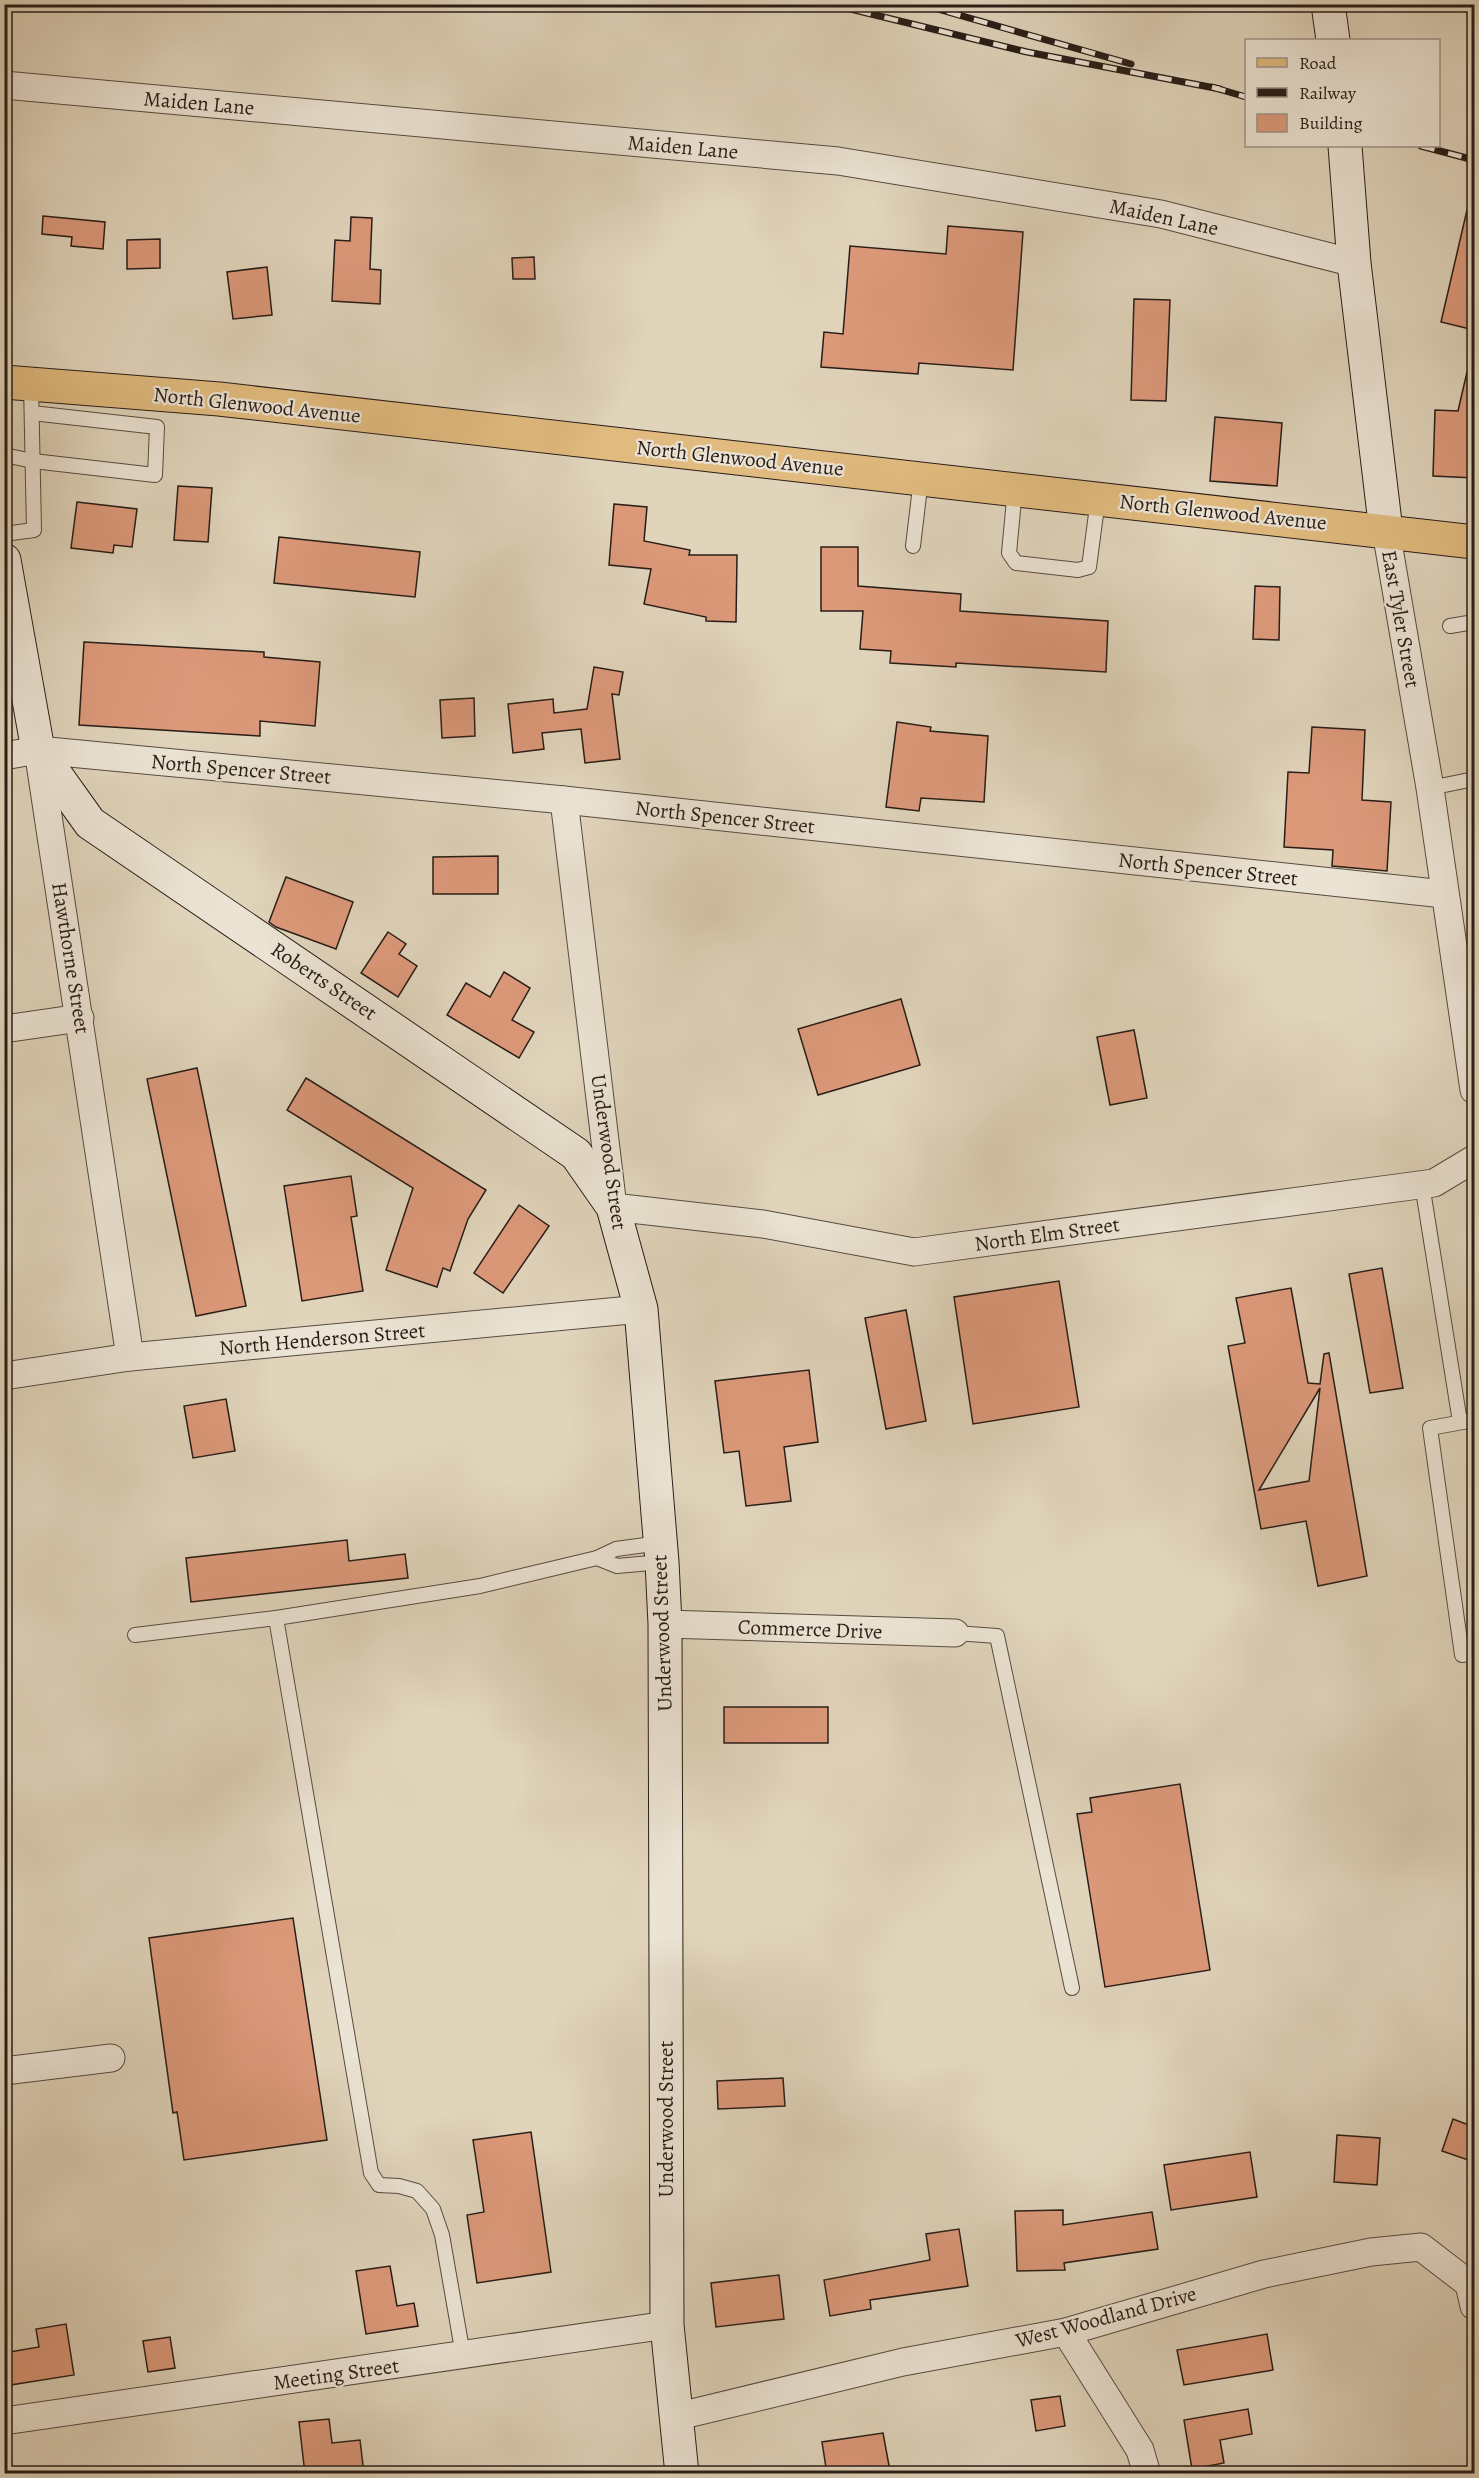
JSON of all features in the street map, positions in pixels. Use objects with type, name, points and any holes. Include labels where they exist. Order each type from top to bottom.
[{"type":"main road","name":"North Glenwood Avenue","points":[[23,393],[146,409],[219,399],[1474,542]]},
{"type":"street","points":[[1328,4],[1333,39]]},
{"type":"street","name":"Maiden Lane","points":[[4,85],[838,160],[1161,214],[1354,263]]},
{"type":"street","name":"East Tyler Street","points":[[1345,147],[1354,263],[1386,531],[1430,788],[1474,1090]]},
{"type":"street","name":"Hawthorne Street","points":[[5,568],[38,750],[130,1357]]},
{"type":"street","name":"North Spencer Street","points":[[4,756],[38,750],[564,800],[1444,894]]},
{"type":"street","name":"Roberts Street","points":[[38,750],[90,823],[576,1154],[613,1208]]},
{"type":"street","name":"Underwood Street","points":[[564,800],[613,1208],[641,1308],[661,1552],[665,1624],[667,2325],[682,2474]]},
{"type":"street","points":[[4,1029],[80,1018]]},
{"type":"street","name":"North Elm Street","points":[[613,1208],[763,1224],[914,1252],[1422,1184],[1434,1182],[1474,1159]]},
{"type":"street","name":"North Henderson Street","points":[[4,1376],[130,1357],[641,1308]]},
{"type":"street","name":"Commerce Drive","points":[[665,1624],[955,1633]]},
{"type":"street","points":[[4,2071],[111,2058]]},
{"type":"street","name":"West Woodland Drive","points":[[675,2417],[903,2362],[1066,2332],[1264,2274],[1371,2252],[1421,2247],[1469,2284],[1474,2306]]},
{"type":"street","name":"Meeting Street","points":[[4,2421],[667,2325]]},
{"type":"street","points":[[1066,2332],[1140,2450],[1147,2474]]},
{"type":"lane","points":[[4,455],[33,461],[94,464],[155,475],[158,427],[146,409],[128,429],[64,422],[23,393]]},
{"type":"lane","points":[[4,534],[34,530],[33,461],[23,393]]},
{"type":"lane","points":[[913,546],[921,478]]},
{"type":"lane","points":[[1015,489],[1009,553],[1016,563],[1078,570],[1089,567],[1098,498]]},
{"type":"lane","points":[[1450,626],[1474,622]]},
{"type":"lane","points":[[1430,788],[1474,779]]},
{"type":"lane","points":[[1422,1184],[1460,1422]]},
{"type":"lane","points":[[1474,1420],[1430,1428],[1462,1655],[1474,1653]]},
{"type":"lane","points":[[135,1635],[276,1618],[480,1586],[597,1558],[617,1566],[661,1552]]},
{"type":"lane","points":[[276,1618],[371,2173],[379,2185],[399,2186],[417,2191],[433,2209],[442,2235],[463,2355]]},
{"type":"lane","points":[[955,1633],[997,1636],[1071,1988]]},
{"type":"building","points":[[1467,210],[1474,211],[1474,330],[1441,322]]},
{"type":"building","points":[[43,216],[105,222],[103,249],[71,246],[72,237],[42,234]]},
{"type":"building","points":[[351,217],[372,218],[370,269],[381,270],[380,304],[332,301],[335,240],[350,241]]},
{"type":"building","points":[[948,226],[1023,232],[1013,370],[919,363],[918,374],[821,367],[824,332],[843,334],[850,246],[946,254]]},
{"type":"building","points":[[160,239],[160,268],[127,269],[127,240]]},
{"type":"building","points":[[534,257],[535,279],[513,279],[512,258]]},
{"type":"building","points":[[267,267],[272,315],[233,319],[227,272]]},
{"type":"building","points":[[1134,299],[1170,300],[1166,401],[1131,400]]},
{"type":"building","points":[[1467,372],[1474,372],[1474,478],[1433,476],[1435,410],[1458,411]]},
{"type":"building","points":[[1215,417],[1282,423],[1277,486],[1210,481]]},
{"type":"building","points":[[178,486],[212,488],[208,542],[174,540]]},
{"type":"building","points":[[77,502],[137,509],[132,547],[114,545],[113,553],[71,548]]},
{"type":"building","points":[[614,504],[647,507],[644,541],[690,550],[689,555],[737,555],[736,622],[706,621],[706,617],[644,604],[651,569],[609,565]]},
{"type":"building","points":[[279,537],[420,552],[415,597],[274,583]]},
{"type":"building","points":[[821,547],[858,547],[858,586],[961,594],[960,611],[1108,621],[1106,672],[956,663],[956,667],[890,663],[891,651],[860,649],[863,611],[821,611]]},
{"type":"building","points":[[1255,586],[1280,587],[1279,640],[1253,639]]},
{"type":"building","points":[[84,642],[264,652],[264,657],[320,662],[315,726],[260,721],[260,736],[79,725]]},
{"type":"building","points":[[594,667],[623,672],[619,695],[612,694],[620,759],[585,763],[581,729],[542,733],[544,749],[513,753],[508,704],[553,699],[554,713],[587,709]]},
{"type":"building","points":[[474,698],[475,736],[442,738],[440,700]]},
{"type":"building","points":[[897,722],[931,727],[930,731],[988,736],[984,802],[921,798],[919,811],[886,807]]},
{"type":"building","points":[[1312,727],[1365,730],[1362,800],[1391,802],[1387,871],[1332,866],[1333,850],[1284,847],[1288,772],[1309,773]]},
{"type":"building","points":[[498,856],[498,894],[433,894],[433,857]]},
{"type":"building","points":[[286,877],[353,902],[336,949],[276,927],[269,922]]},
{"type":"building","points":[[388,932],[406,944],[399,954],[417,966],[398,997],[361,973]]},
{"type":"building","points":[[504,972],[530,988],[512,1020],[534,1032],[519,1058],[447,1015],[466,983],[490,997]]},
{"type":"building","points":[[901,999],[920,1065],[818,1095],[798,1029]]},
{"type":"building","points":[[1134,1030],[1147,1098],[1110,1105],[1097,1037]]},
{"type":"building","points":[[197,1068],[246,1306],[196,1316],[147,1079]]},
{"type":"building","points":[[306,1078],[486,1190],[468,1219],[450,1271],[443,1268],[437,1287],[386,1270],[413,1188],[287,1110]]},
{"type":"building","points":[[351,1176],[357,1216],[351,1217],[363,1291],[302,1301],[284,1186]]},
{"type":"building","points":[[519,1205],[549,1226],[503,1293],[474,1273]]},
{"type":"building","points":[[1382,1268],[1403,1388],[1370,1393],[1349,1274]]},
{"type":"building","points":[[1059,1281],[1079,1407],[973,1424],[954,1297]]},
{"type":"building","points":[[1291,1288],[1308,1383],[1320,1384],[1324,1354],[1329,1353],[1367,1576],[1318,1586],[1306,1521],[1261,1529],[1228,1346],[1245,1343],[1236,1298]],"holes":[[[1320,1388],[1309,1481],[1259,1490]]]},
{"type":"building","points":[[906,1310],[926,1421],[886,1429],[865,1318]]},
{"type":"building","points":[[809,1370],[818,1442],[784,1447],[791,1501],[746,1506],[739,1451],[724,1453],[715,1381]]},
{"type":"building","points":[[226,1399],[235,1451],[193,1458],[184,1406]]},
{"type":"building","points":[[347,1540],[349,1561],[405,1554],[408,1578],[191,1602],[186,1558]]},
{"type":"building","points":[[724,1707],[828,1707],[828,1743],[724,1743]]},
{"type":"building","points":[[1180,1784],[1210,1970],[1105,1987],[1077,1814],[1092,1812],[1090,1798]]},
{"type":"building","points":[[293,1918],[327,2140],[184,2160],[177,2112],[173,2113],[149,1938]]},
{"type":"building","points":[[783,2078],[785,2106],[718,2109],[717,2081]]},
{"type":"building","points":[[1453,2119],[1474,2127],[1474,2162],[1442,2151]]},
{"type":"building","points":[[531,2132],[551,2272],[477,2283],[467,2215],[484,2212],[473,2140]]},
{"type":"building","points":[[1337,2135],[1380,2138],[1377,2185],[1334,2182]]},
{"type":"building","points":[[1250,2152],[1257,2197],[1171,2210],[1164,2165]]},
{"type":"building","points":[[1063,2210],[1063,2225],[1152,2212],[1158,2249],[1064,2263],[1065,2270],[1017,2271],[1015,2211]]},
{"type":"building","points":[[959,2229],[968,2286],[870,2300],[871,2309],[830,2316],[824,2280],[930,2260],[926,2234]]},
{"type":"building","points":[[390,2266],[397,2306],[414,2303],[418,2326],[366,2334],[356,2271]]},
{"type":"building","points":[[779,2275],[784,2319],[716,2327],[711,2283]]},
{"type":"building","points":[[66,2324],[74,2375],[4,2386],[4,2353],[39,2347],[36,2329]]},
{"type":"building","points":[[1267,2334],[1273,2370],[1184,2385],[1177,2350]]},
{"type":"building","points":[[170,2337],[175,2368],[148,2372],[143,2341]]},
{"type":"building","points":[[1060,2396],[1065,2426],[1036,2431],[1031,2400]]},
{"type":"building","points":[[1248,2409],[1252,2434],[1220,2440],[1224,2463],[1192,2469],[1184,2420]]},
{"type":"building","points":[[329,2419],[332,2443],[360,2440],[364,2474],[305,2474],[299,2422]]},
{"type":"building","points":[[883,2433],[890,2471],[874,2474],[827,2474],[822,2442]]},
{"type":"railway","points":[[830,4],[1027,52],[1220,89]]},
{"type":"railway","points":[[920,4],[1131,64]]},
{"type":"railway","points":[[1212,87],[1245,97]]},
{"type":"railway","points":[[1425,147],[1474,160]]}]
